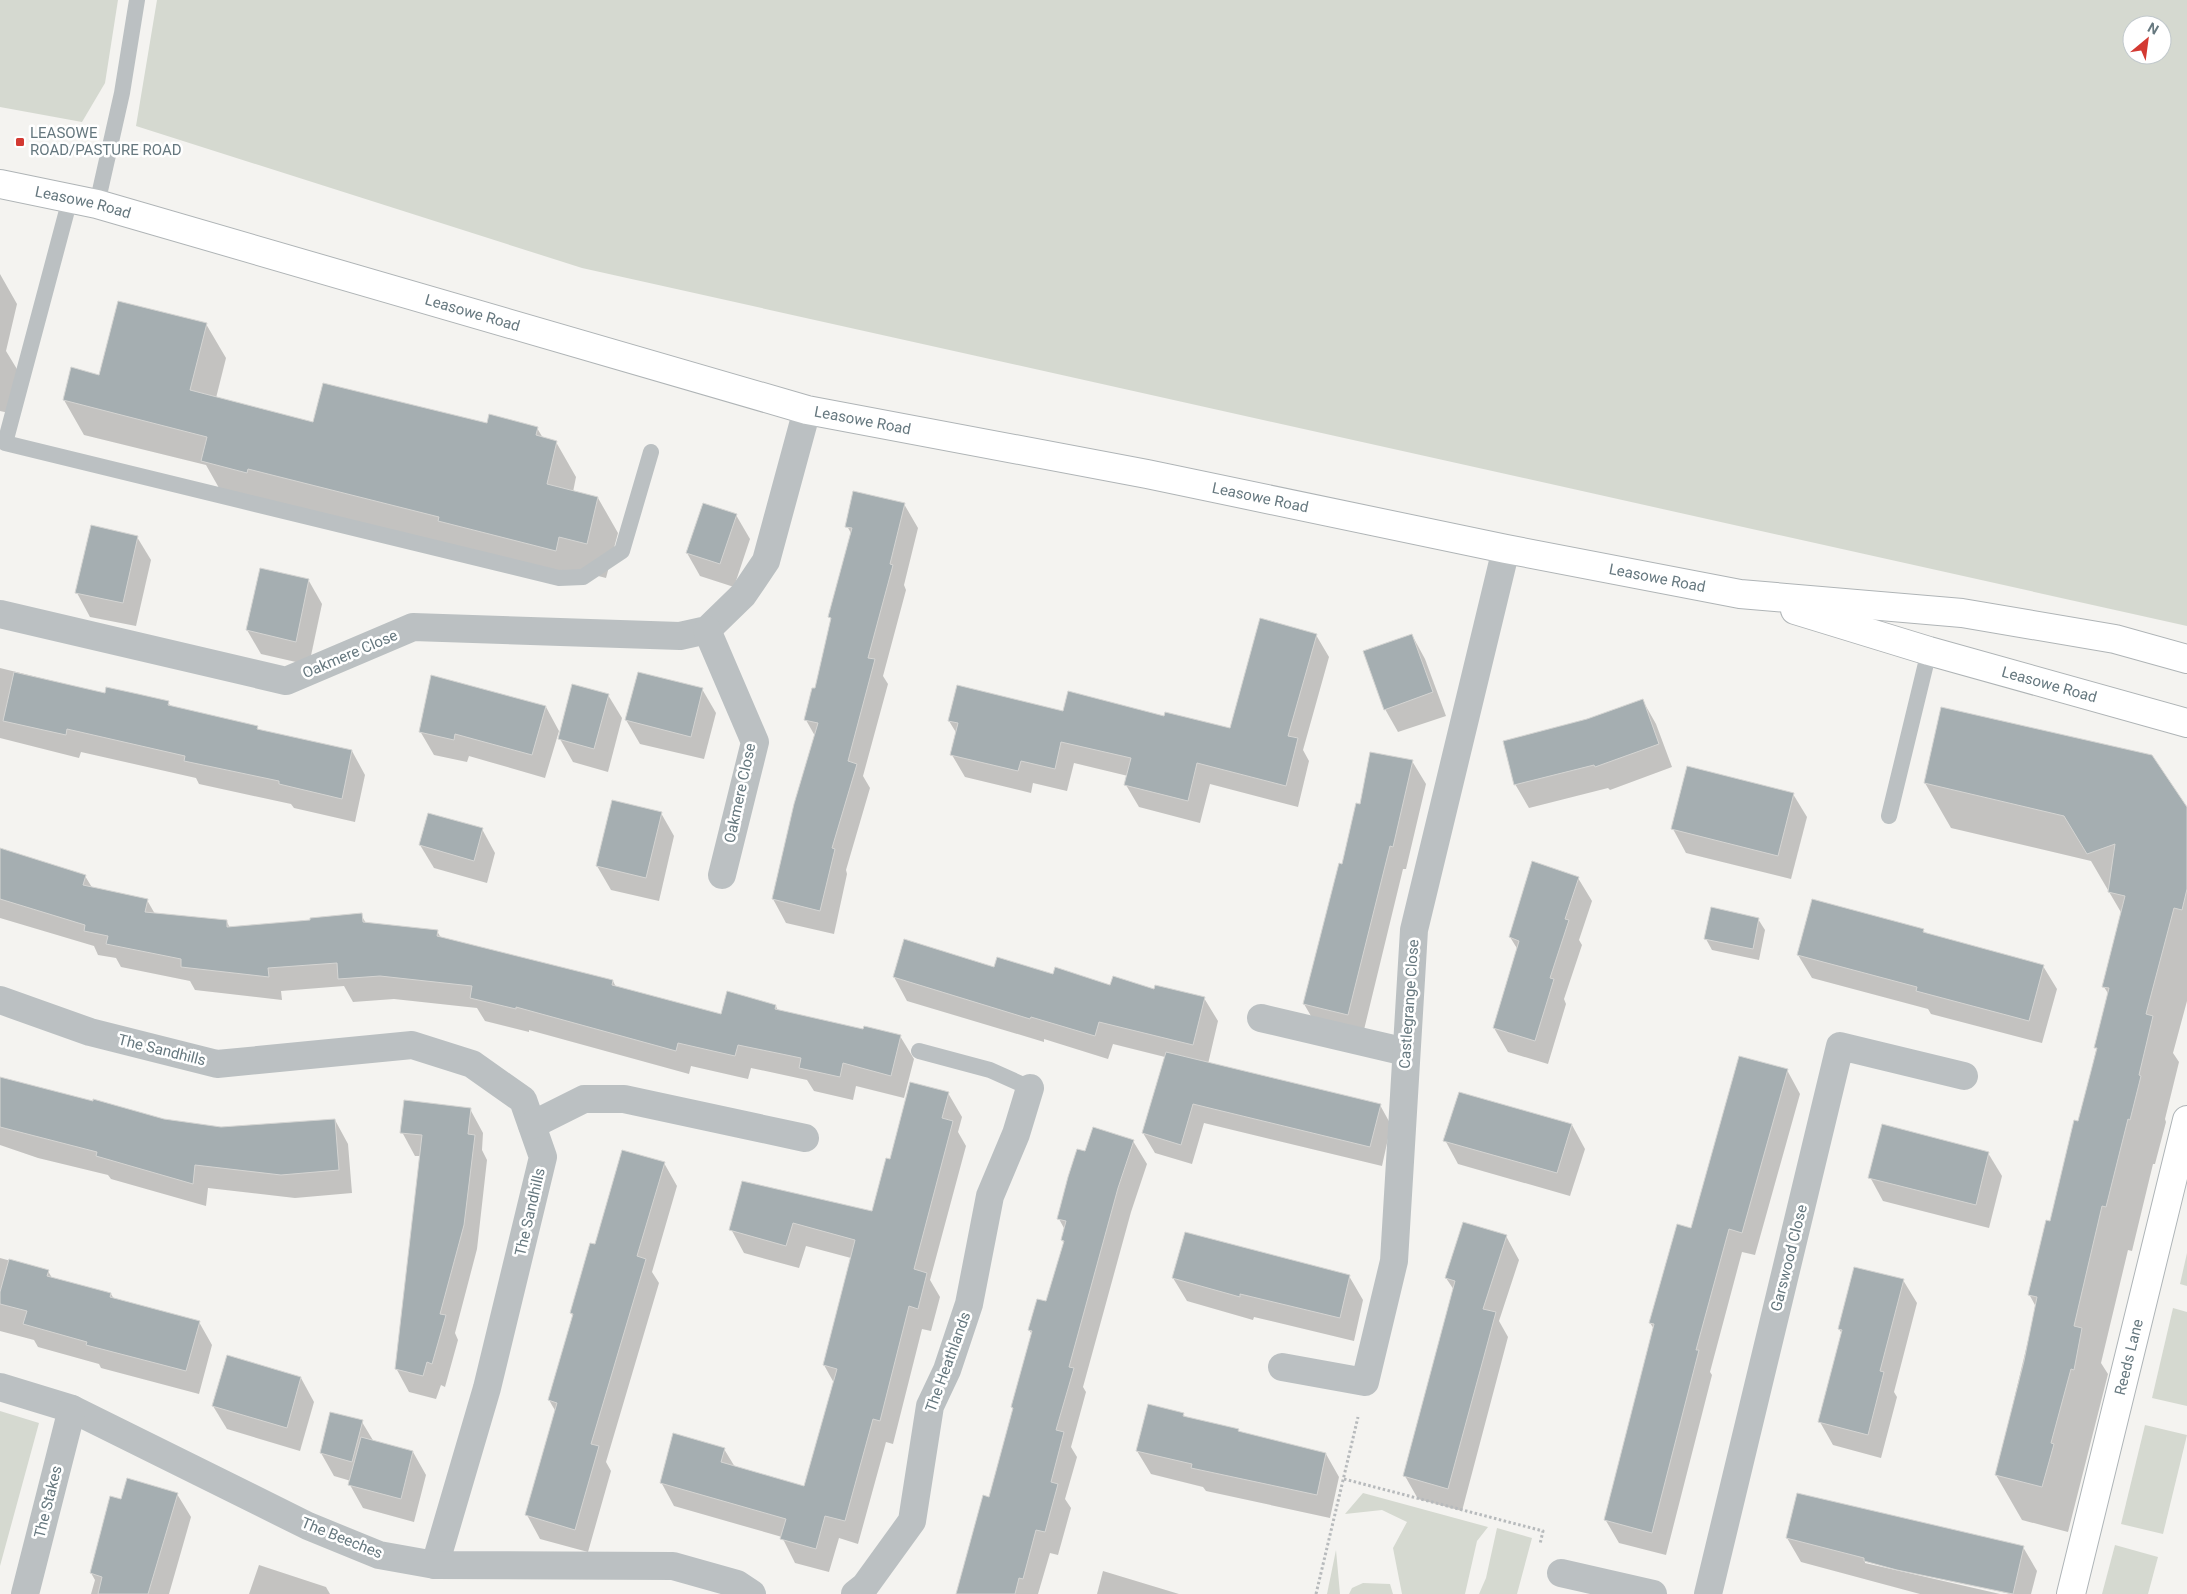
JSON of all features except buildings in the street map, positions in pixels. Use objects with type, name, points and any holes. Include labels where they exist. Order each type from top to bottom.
[{"type":"main road","name":"Leasowe Road","points":[[0,184],[97,204],[807,410],[1147,474],[1506,549],[1740,594],[1928,651],[2187,723]]},
{"type":"main road","name":"Leasowe Road","points":[[1740,594],[1962,613],[2115,639],[2187,659]]},
{"type":"main road","name":"Reeds Lane","points":[[2071,1594],[2187,1120]]},
{"type":"street","points":[[707,630],[743,595],[766,561],[807,410]]},
{"type":"street","name":"Castlegrange Close","points":[[1365,1382],[1394,1261],[1414,930],[1506,549]]},
{"type":"street","name":"Oakmere Close","points":[[0,614],[286,681],[412,627],[680,636],[707,630],[755,742],[722,875]]},
{"type":"street","name":"The Sandhills","points":[[0,1000],[90,1032],[217,1064],[412,1045],[472,1064],[523,1100],[543,1157],[487,1388],[435,1565]]},
{"type":"street","points":[[1261,1018],[1406,1052]]},
{"type":"street","name":"Garswood Close","points":[[1708,1594],[1840,1046],[1964,1076]]},
{"type":"street","name":"The Heathlands","points":[[855,1594],[864,1586],[912,1522],[930,1406],[947,1370],[969,1304],[990,1196],[1016,1134],[1030,1088]]},
{"type":"street","points":[[532,1125],[584,1099],[624,1099],[806,1138]]},
{"type":"street","points":[[1282,1367],[1365,1382]]},
{"type":"street","name":"The Beeches","points":[[0,1387],[72,1409],[308,1526],[379,1555],[435,1565],[673,1566],[737,1584],[752,1594]]},
{"type":"street","name":"The Stakes","points":[[25,1594],[72,1409]]},
{"type":"street","points":[[1561,1573],[1653,1594]]},
{"type":"lane","points":[[97,204],[122,93],[137,0]]},
{"type":"lane","points":[[70,198],[3,442],[559,578],[583,577],[622,551],[651,452]]},
{"type":"lane","points":[[1889,816],[1928,651]]},
{"type":"lane","points":[[919,1051],[990,1070],[1030,1088]]},
{"type":"path","points":[[1316,1594],[1365,1382]]},
{"type":"path","points":[[1344,1479],[1543,1531],[1534,1566],[1561,1573]]},
{"type":"shaded area","points":[[0,0],[118,0],[105,83],[82,122],[0,107]]},
{"type":"shaded area","points":[[157,0],[2187,0],[2187,626],[582,268],[136,126]]},
{"type":"shaded area","points":[[2187,1253],[2187,1286],[2180,1284]]},
{"type":"shaded area","points":[[2173,1308],[2187,1312],[2187,1406],[2152,1398]]},
{"type":"shaded area","points":[[0,1411],[39,1423],[0,1566]]},
{"type":"shaded area","points":[[2145,1425],[2187,1435],[2163,1534],[2121,1524]]},
{"type":"shaded area","points":[[1363,1493],[1488,1527],[1477,1541],[1465,1594],[1402,1594],[1393,1548],[1407,1522],[1382,1510],[1345,1514]]},
{"type":"shaded area","points":[[1497,1528],[1532,1538],[1517,1594],[1479,1594],[1486,1578]]},
{"type":"shaded area","points":[[2115,1545],[2158,1557],[2148,1594],[2102,1594]]},
{"type":"shaded area","points":[[1336,1550],[1340,1594],[1327,1594]]},
{"type":"shaded area","points":[[1363,1583],[1390,1584],[1393,1594],[1349,1594],[1352,1588]]},
{"type":"place","name":"LEASOWE ROAD/PASTURE ROAD","points":[[20,142]]}]
